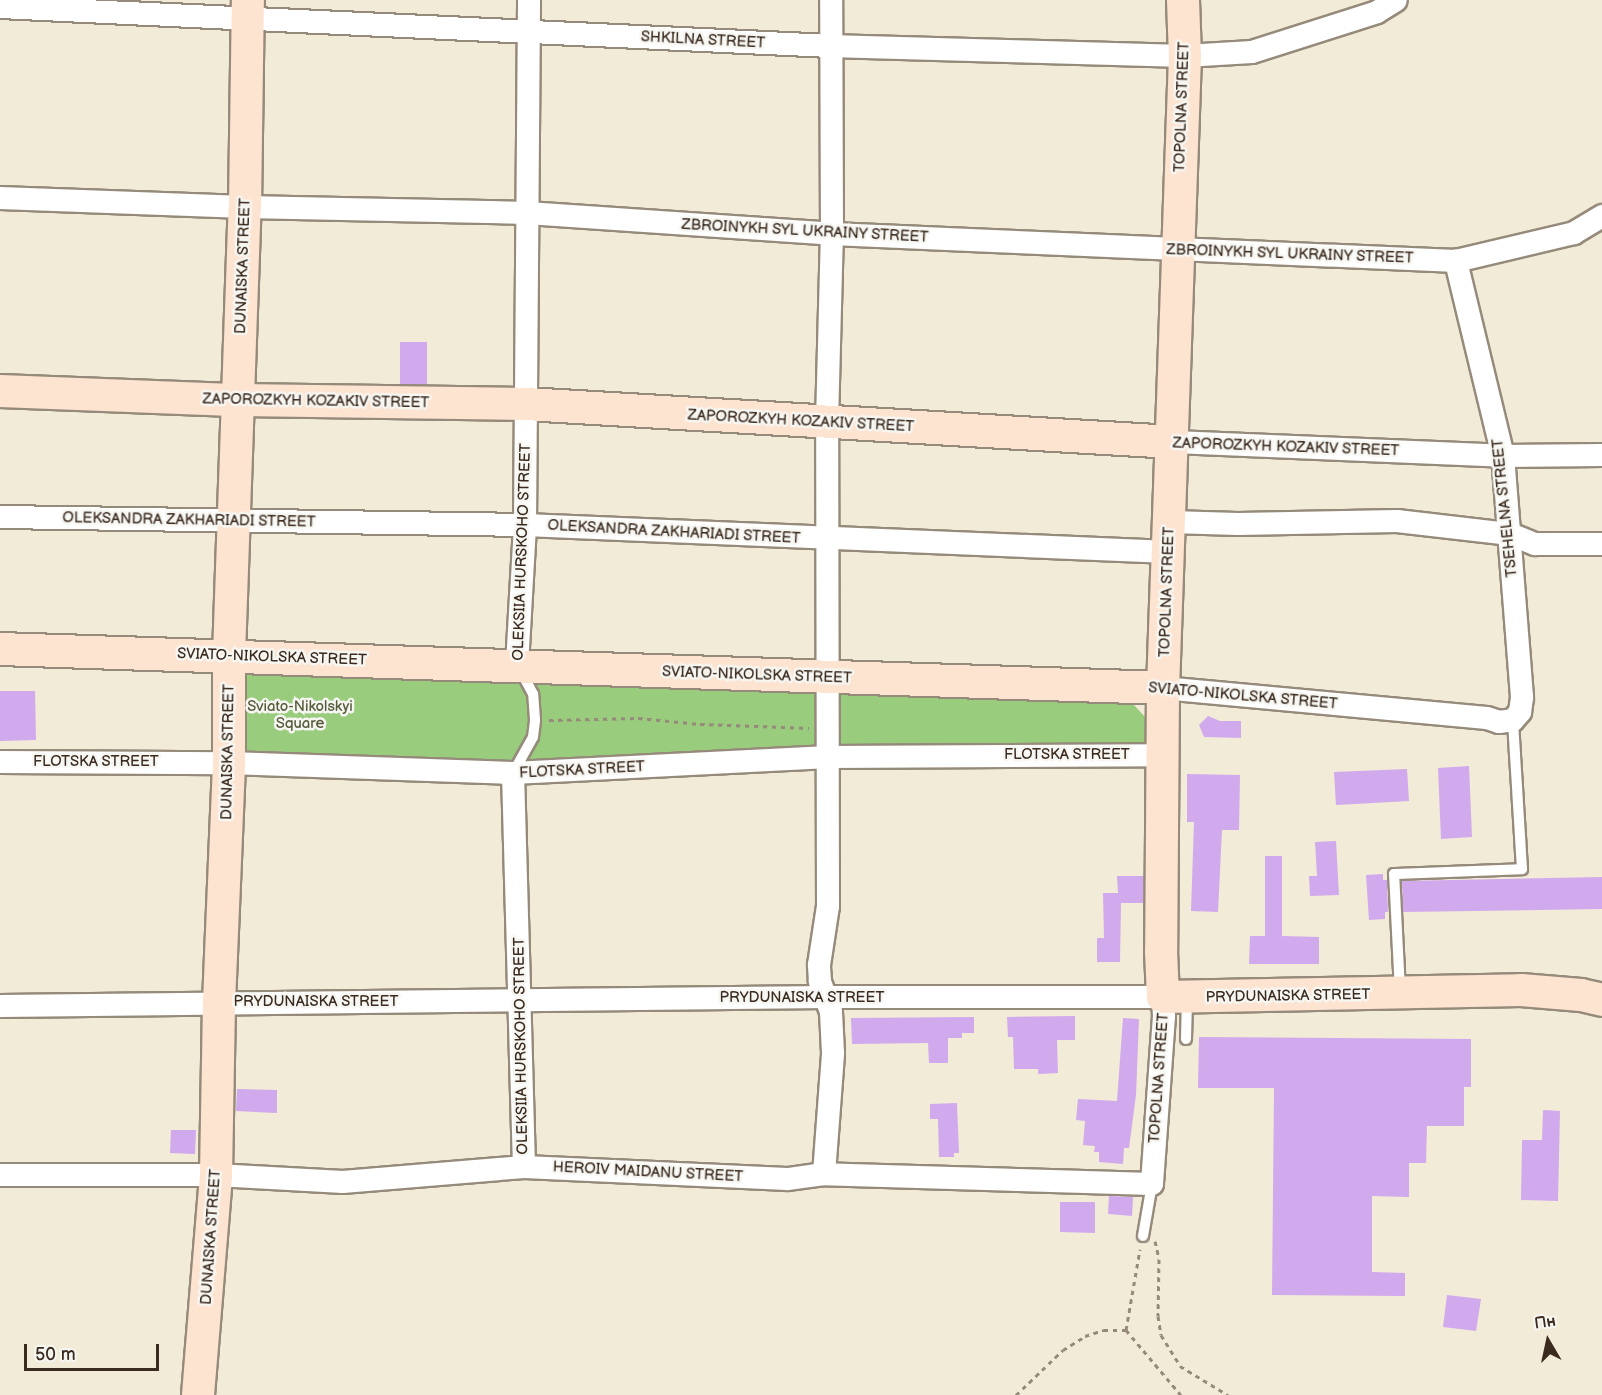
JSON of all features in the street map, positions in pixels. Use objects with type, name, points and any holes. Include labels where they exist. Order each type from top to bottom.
[{"type":"main road","name":"TOPOLNA STREET","points":[[1175,997],[1161,951],[1163,688],[1174,442],[1185,56],[1183,0]]},
{"type":"main road","name":"DUNAISKA STREET","points":[[198,1395],[216,1174],[219,1003],[229,763],[229,655],[236,521],[245,207],[248,8]]},
{"type":"main road","name":"ZAPOROZKYH KOZAKIV STREET","points":[[0,391],[239,400],[526,404],[1174,442]]},
{"type":"main road","name":"SVIATO-NIKOLSKA STREET","points":[[0,649],[1163,688]]},
{"type":"main road","name":"PRYDUNAISKA STREET","points":[[1175,997],[1521,990],[1581,995],[1602,1000]]},
{"type":"street","name":"OLEKSIIA HURSKOHO STREET","points":[[517,665],[525,525],[529,0]]},
{"type":"street","points":[[824,1174],[833,1053],[833,1026],[827,997],[820,981],[819,965],[827,918],[829,728],[827,422],[832,234],[829,46],[831,0]]},
{"type":"street","name":"SHKILNA STREET","points":[[0,7],[248,8],[529,32],[829,46],[1185,56],[1252,52],[1377,12],[1396,0]]},
{"type":"street","name":"ZBROINYKH SYL UKRAINY STREET","points":[[0,198],[245,207],[526,213],[832,234],[1456,261],[1575,233],[1602,216]]},
{"type":"street","name":"TSEHELNA STREET","points":[[1456,261],[1503,456],[1522,697],[1520,712],[1513,720]]},
{"type":"street","name":"ZAPOROZKYH KOZAKIV STREET","points":[[1174,442],[1503,456],[1602,455]]},
{"type":"street","name":"OLEKSANDRA ZAKHARIADI STREET","points":[[0,517],[525,525],[827,540],[1169,537],[1238,524],[1396,521],[1510,534],[1535,544],[1602,544]]},
{"type":"street","name":"SVIATO-NIKOLSKA STREET","points":[[1163,688],[1476,717],[1499,722],[1513,720]]},
{"type":"street","name":"FLOTSKA STREET","points":[[0,762],[229,763],[513,773],[829,757],[1163,755]]},
{"type":"street","name":"OLEKSIIA HURSKOHO STREET","points":[[513,773],[524,1167]]},
{"type":"street","name":"PRYDUNAISKA STREET","points":[[0,1006],[827,997],[1175,997]]},
{"type":"street","name":"TOPOLNA STREET","points":[[1152,1185],[1175,997]]},
{"type":"street","name":"HEROIV MAIDANU STREET","points":[[0,1175],[216,1174],[343,1182],[524,1167],[787,1179],[824,1174],[1152,1185]]},
{"type":"lane","name":"OLEKSIIA HURSKOHO STREET","points":[[513,773],[533,737],[535,720],[533,694],[517,665]]},
{"type":"lane","points":[[1400,994],[1394,874],[1522,869],[1513,720]]},
{"type":"lane","points":[[1175,997],[1186,1039]]},
{"type":"lane","points":[[1143,1236],[1152,1185]]},
{"type":"path","points":[[535,720],[638,718],[700,724],[829,728]]},
{"type":"path","points":[[1146,1220],[1155,1228],[1160,1259],[1158,1316],[1161,1335],[1179,1366],[1228,1395]]},
{"type":"path","points":[[1126,1330],[1143,1236]]},
{"type":"path","points":[[1016,1395],[1063,1350],[1085,1336],[1104,1330],[1126,1330],[1181,1395]]},
{"type":"green space","name":"Sviato-Nikolskyi Square","points":[[241,670],[1111,693],[1133,704],[1147,719],[1151,747],[503,765],[240,754]]},
{"type":"building","points":[[400,342],[427,342],[427,385],[400,384]]},
{"type":"building","points":[[0,691],[35,691],[36,740],[0,741]]},
{"type":"building","points":[[1208,716],[1220,721],[1241,721],[1241,738],[1204,737],[1199,725]]},
{"type":"building","points":[[1469,766],[1472,837],[1441,839],[1438,768]]},
{"type":"building","points":[[1407,769],[1409,801],[1336,805],[1334,772]]},
{"type":"building","points":[[1187,774],[1240,775],[1239,830],[1222,830],[1218,912],[1191,911],[1194,822],[1187,822]]},
{"type":"building","points":[[1336,841],[1339,895],[1310,896],[1309,876],[1317,876],[1315,842]]},
{"type":"building","points":[[1265,856],[1282,856],[1282,936],[1319,937],[1319,964],[1249,964],[1250,936],[1265,936]]},
{"type":"building","points":[[1383,874],[1383,880],[1387,880],[1388,912],[1385,912],[1385,919],[1369,920],[1366,875]]},
{"type":"building","points":[[1117,876],[1144,876],[1143,903],[1121,903],[1120,962],[1097,962],[1097,938],[1104,938],[1103,893],[1118,893]]},
{"type":"building","points":[[1602,877],[1602,909],[1403,912],[1402,881]]},
{"type":"building","points":[[1075,1016],[1075,1040],[1057,1040],[1058,1073],[1038,1074],[1038,1069],[1014,1069],[1013,1037],[1008,1037],[1007,1017]]},
{"type":"building","points":[[974,1017],[974,1033],[962,1033],[962,1038],[948,1038],[948,1063],[929,1063],[928,1043],[852,1044],[851,1018]]},
{"type":"building","points":[[1123,1018],[1139,1019],[1136,1095],[1129,1148],[1124,1148],[1123,1164],[1099,1162],[1099,1152],[1094,1152],[1095,1146],[1083,1145],[1085,1121],[1076,1120],[1078,1099],[1117,1101]]},
{"type":"building","points":[[1199,1037],[1471,1039],[1471,1087],[1464,1087],[1464,1126],[1427,1126],[1426,1163],[1409,1163],[1409,1197],[1372,1196],[1372,1272],[1405,1273],[1405,1296],[1272,1295],[1274,1088],[1198,1088]]},
{"type":"building","points":[[237,1089],[277,1090],[277,1113],[236,1111]]},
{"type":"building","points":[[957,1103],[959,1153],[954,1153],[954,1157],[939,1157],[938,1119],[930,1119],[930,1104]]},
{"type":"building","points":[[1543,1110],[1560,1111],[1558,1201],[1521,1200],[1522,1140],[1542,1140]]},
{"type":"building","points":[[171,1130],[196,1130],[195,1154],[170,1153]]},
{"type":"building","points":[[1109,1196],[1133,1197],[1132,1216],[1108,1214]]},
{"type":"building","points":[[1060,1202],[1095,1202],[1095,1233],[1060,1232]]},
{"type":"building","points":[[1447,1295],[1481,1299],[1476,1331],[1443,1327]]}]
